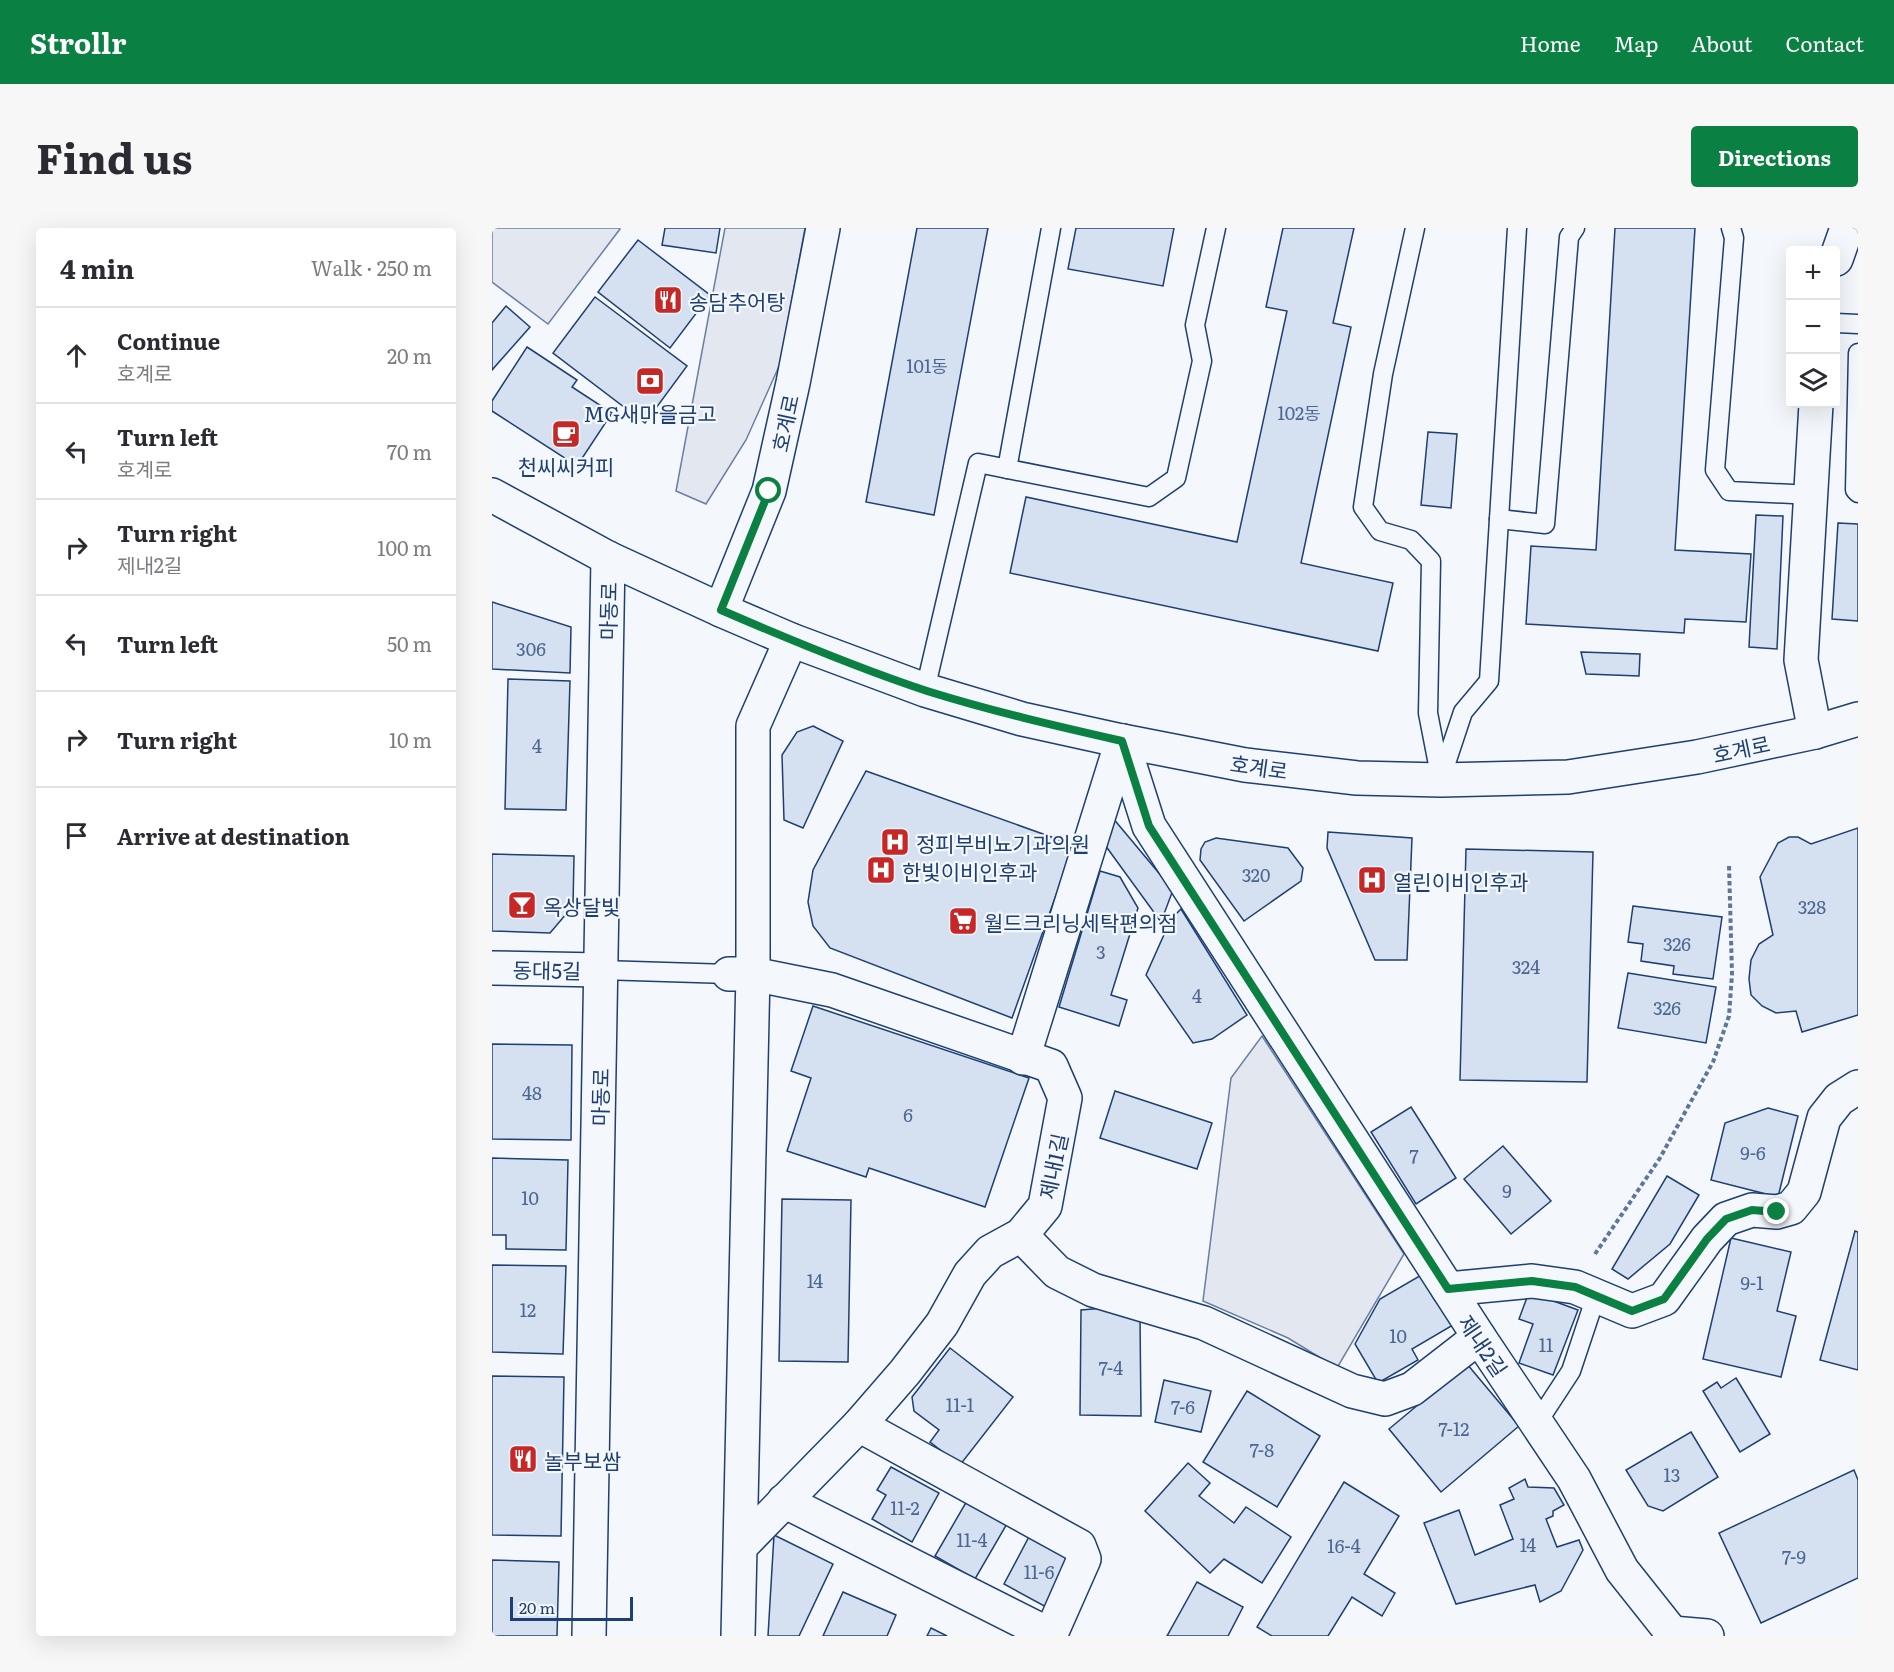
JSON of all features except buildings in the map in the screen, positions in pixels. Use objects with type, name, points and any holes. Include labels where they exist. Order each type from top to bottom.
[{"type":"street","name":"호계로","points":[[721,610],[769,491],[823,228]]},
{"type":"street","points":[[1840,248],[1847,228]]},
{"type":"street","points":[[1815,732],[1801,660],[1816,408]]},
{"type":"street","name":"호계로","points":[[492,495],[608,558],[721,610],[791,640],[925,690],[1022,719],[1245,765],[1357,778],[1441,780],[1568,777],[1697,757],[1815,732],[1858,719]]},
{"type":"street","name":"마동로","points":[[589,1636],[610,970],[608,558]]},
{"type":"street","points":[[738,1636],[741,1546],[741,974],[753,726],[791,640]]},
{"type":"street","points":[[741,974],[832,990],[1023,1058],[1122,741]]},
{"type":"street","name":"제내2길","points":[[1122,741],[1149,826],[1479,1337],[1574,1479],[1622,1570],[1672,1635]]},
{"type":"street","name":"동대5길","points":[[492,968],[610,970]]},
{"type":"street","name":"제내1길","points":[[741,1546],[859,1425],[905,1372],[942,1323],[970,1274],[990,1252],[1021,1235],[1045,1206],[1065,1098],[1051,1066],[1023,1058]]},
{"type":"street","points":[[1448,1289],[1532,1281],[1585,1292],[1632,1311],[1664,1299],[1707,1239],[1726,1219],[1752,1210],[1777,1212],[1791,1208],[1804,1192],[1824,1118],[1839,1099],[1858,1087]]},
{"type":"street","points":[[1021,1235],[1057,1272],[1093,1290],[1204,1323],[1352,1391],[1385,1399],[1412,1389],[1479,1337]]},
{"type":"street","points":[[784,1501],[1050,1636],[1084,1559],[1079,1546],[859,1425]]},
{"type":"street","points":[[1672,1635],[1707,1636]]},
{"type":"lane","points":[[1007,469],[1051,228]]},
{"type":"lane","points":[[925,690],[978,464],[1149,497],[1176,478],[1202,361],[1195,325],[1216,228]]},
{"type":"lane","points":[[1415,228],[1383,374],[1363,507],[1380,531],[1411,540],[1431,561],[1428,713],[1441,780]]},
{"type":"lane","points":[[1441,780],[1463,712],[1489,681],[1517,228]]},
{"type":"lane","points":[[1499,519],[1545,524],[1569,237],[1575,228]]},
{"type":"lane","points":[[1731,228],[1734,238],[1715,470],[1729,491],[1812,495]]},
{"type":"lane","points":[[1840,323],[1858,324]]},
{"type":"lane","points":[[1858,353],[1855,490],[1858,493]]},
{"type":"lane","points":[[610,970],[741,974]]},
{"type":"lane","points":[[1537,1423],[1572,1371],[1585,1292]]},
{"type":"path","points":[[1585,1292],[1713,1062],[1730,1016],[1732,974],[1729,865]]},
{"type":"shaded area","points":[[492,228],[620,229],[548,324],[492,282]]},
{"type":"shaded area","points":[[725,228],[805,228],[780,364],[746,440],[706,504],[676,491]]},
{"type":"shaded area","points":[[1262,1036],[1404,1254],[1337,1368],[1288,1338],[1203,1301],[1231,1078]]},
{"type":"place","name":"송담추어탕","points":[[668,300]]},
{"type":"place","name":"MG새마을금고","points":[[650,381]]},
{"type":"place","name":"천씨씨커피","points":[[566,434]]},
{"type":"place","name":"정피부비뇨기과의원","points":[[895,842]]},
{"type":"place","name":"한빛이비인후과","points":[[881,870]]},
{"type":"place","name":"열린이비인후과","points":[[1372,880]]},
{"type":"place","name":"옥상달빛","points":[[522,905]]},
{"type":"place","name":"월드크리닝세탁편의점","points":[[963,921]]},
{"type":"place","name":"놀부보쌈","points":[[523,1459]]},
{"type":"route","points":[[769,491],[721,610],[791,640],[925,690],[1022,719],[1122,741],[1149,826],[1448,1289],[1532,1281],[1575,1287],[1632,1311],[1664,1299],[1707,1239],[1726,1219],[1752,1210],[1777,1212]]}]
